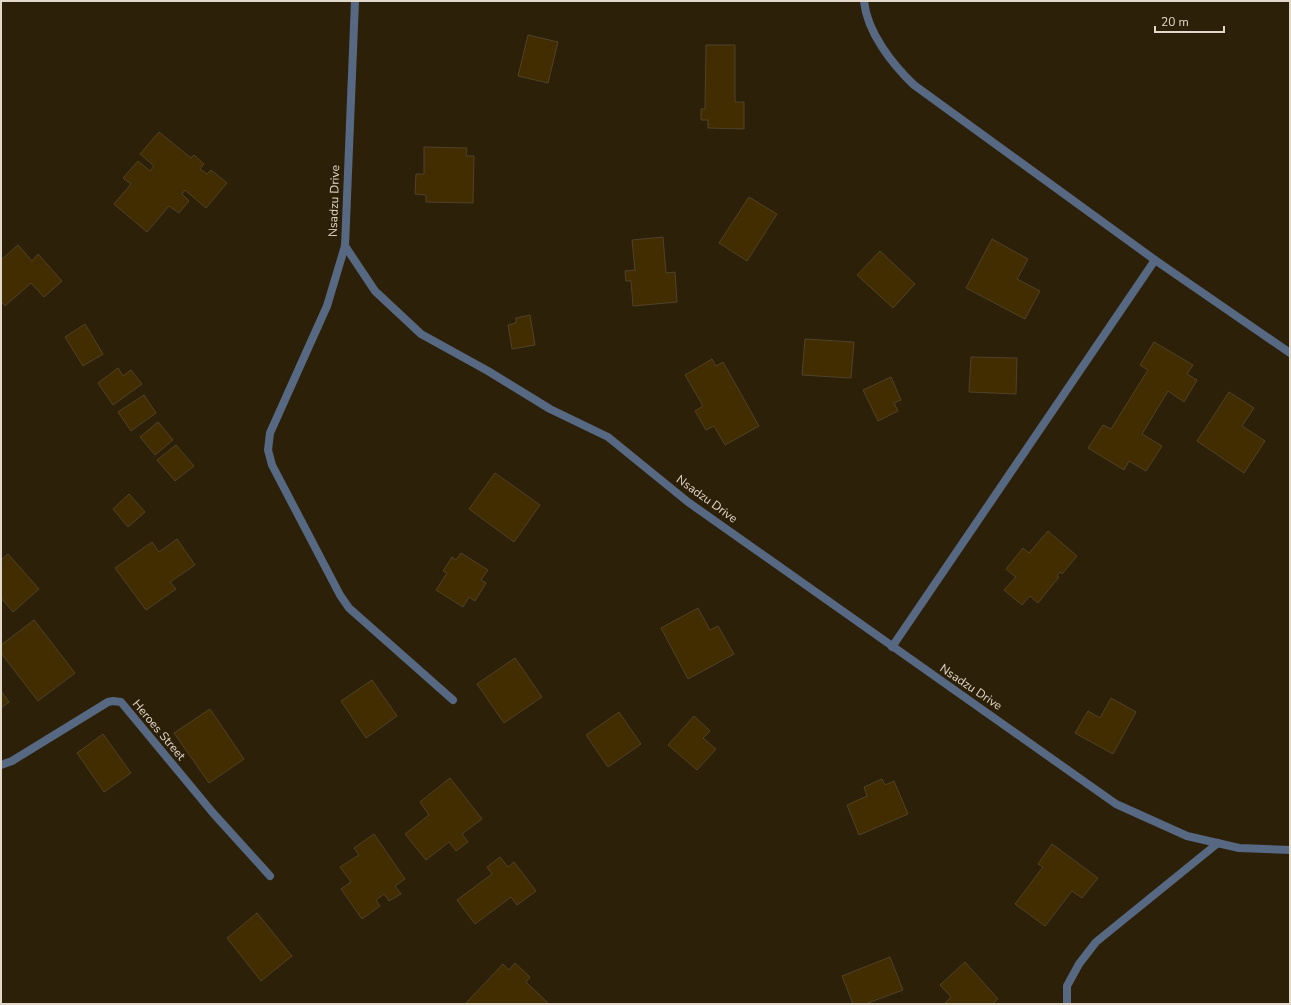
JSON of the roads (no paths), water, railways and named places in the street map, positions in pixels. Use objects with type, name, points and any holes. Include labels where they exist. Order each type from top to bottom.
[{"type":"street","name":"Nsadzu Drive","points":[[355,1],[345,246],[375,291],[421,334],[488,371],[550,409],[608,437],[688,502],[1116,804],[1187,836],[1239,848],[1290,850]]},
{"type":"street","points":[[864,1],[864,9],[880,44],[895,67],[914,85],[1156,260],[1290,352]]},
{"type":"street","points":[[345,246],[327,306],[270,433],[268,450],[272,465],[340,595],[349,608],[453,700]]},
{"type":"street","points":[[892,647],[1156,260]]},
{"type":"street","name":"Heroes Street","points":[[1,765],[12,761],[108,702],[120,702],[213,813],[270,876]]},
{"type":"street","points":[[1067,1004],[1067,986],[1079,964],[1096,942],[1218,843]]}]
